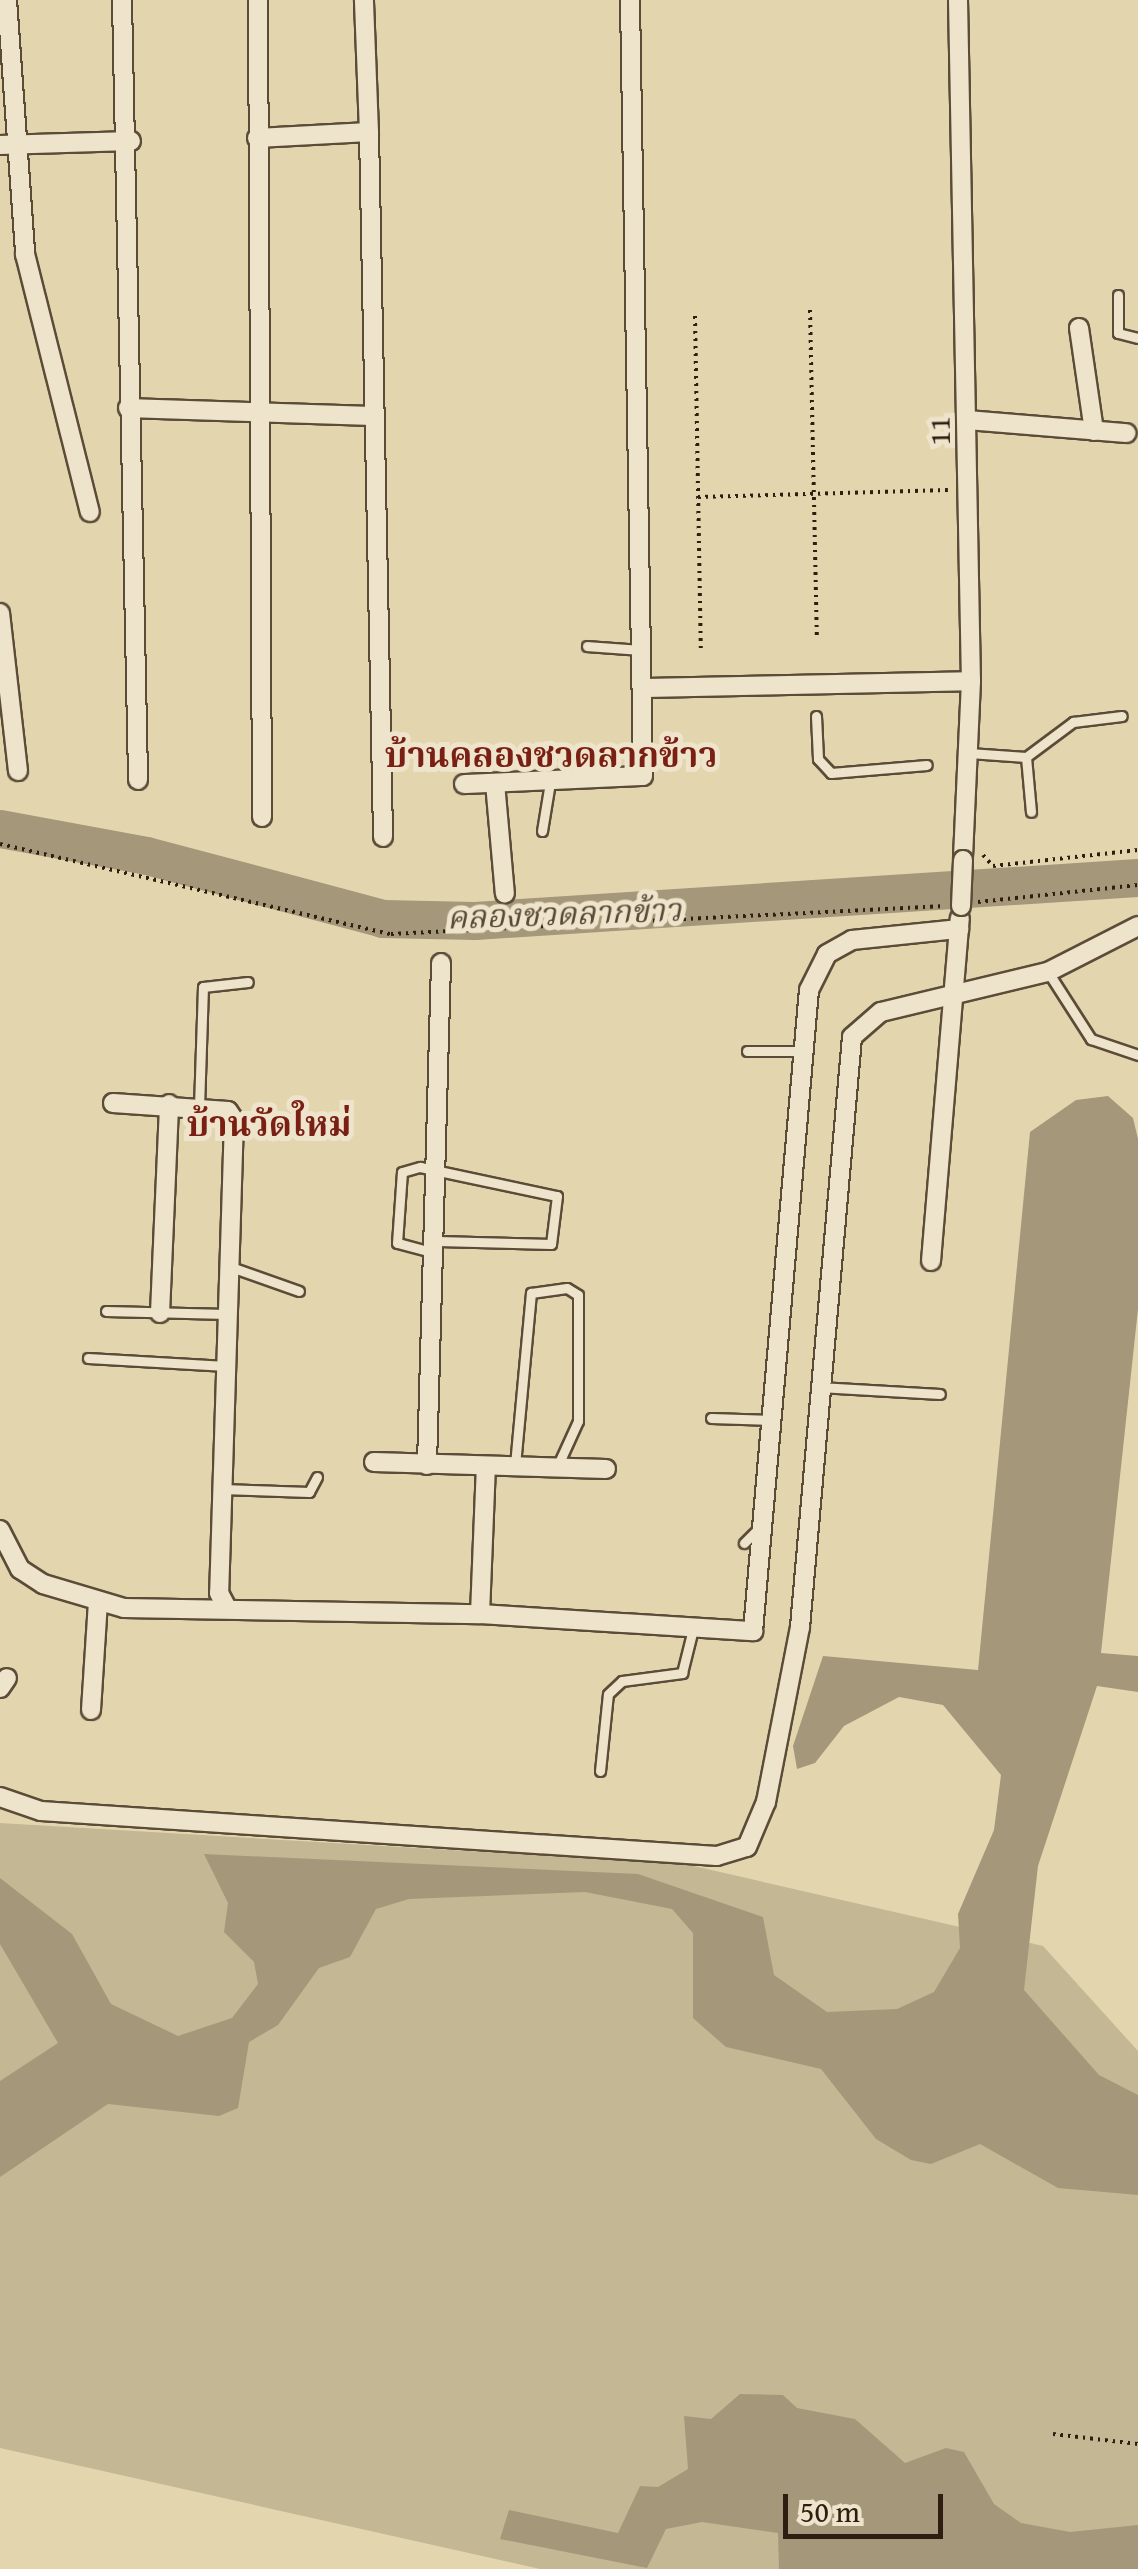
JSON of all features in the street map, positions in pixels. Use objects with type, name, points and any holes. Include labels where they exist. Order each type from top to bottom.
[{"type":"street","points":[[6,0],[7,145],[25,254],[90,512]]},
{"type":"street","points":[[258,0],[262,818]]},
{"type":"street","points":[[364,0],[383,838]]},
{"type":"street","points":[[464,784],[643,776],[630,0]]},
{"type":"street","name":"11","points":[[931,1262],[955,995],[971,682],[958,0]]},
{"type":"street","points":[[129,5],[128,408],[138,780]]},
{"type":"street","points":[[257,138],[369,132]]},
{"type":"street","points":[[7,145],[131,140]]},
{"type":"street","points":[[1079,328],[1094,431]]},
{"type":"street","points":[[128,408],[371,416]]},
{"type":"street","points":[[967,420],[1126,433]]},
{"type":"street","points":[[0,613],[18,772]]},
{"type":"street","points":[[643,688],[971,682]]},
{"type":"street","points":[[495,783],[505,894]]},
{"type":"street","points":[[0,1797],[41,1811],[717,1856],[747,1847],[766,1802],[800,1627],[852,1037],[881,1012],[1048,972],[1138,926]]},
{"type":"street","points":[[0,1530],[20,1569],[98,1600],[172,1614],[226,1606],[480,1614],[693,1629],[758,1627],[809,990],[827,954],[852,940],[959,929]]},
{"type":"street","points":[[426,1465],[441,1178],[440,963]]},
{"type":"street","points":[[113,1102],[199,1108],[234,1120],[219,1593],[226,1606]]},
{"type":"street","points":[[160,1312],[170,1104]]},
{"type":"street","points":[[374,1462],[486,1468],[606,1468]]},
{"type":"street","points":[[480,1614],[486,1468]]},
{"type":"street","points":[[92,1710],[98,1600]]},
{"type":"lane","points":[[1118,295],[1118,334],[1138,338]]},
{"type":"lane","points":[[587,646],[642,650]]},
{"type":"lane","points":[[816,716],[818,759],[831,773],[927,765]]},
{"type":"lane","points":[[968,753],[1026,758],[1073,722],[1122,716]]},
{"type":"lane","points":[[1026,758],[1031,812]]},
{"type":"lane","points":[[542,831],[550,782]]},
{"type":"lane","points":[[1048,972],[1091,1038],[1138,1055]]},
{"type":"lane","points":[[199,1108],[204,987],[248,982]]},
{"type":"lane","points":[[747,1051],[804,1052]]},
{"type":"lane","points":[[412,1168],[441,1178],[555,1191],[557,1234],[544,1245],[438,1247],[397,1243],[398,1180],[412,1168]]},
{"type":"lane","points":[[228,1266],[299,1291]]},
{"type":"lane","points":[[514,1468],[531,1293],[567,1288],[578,1295],[578,1421],[556,1468]]},
{"type":"lane","points":[[106,1311],[227,1314]]},
{"type":"lane","points":[[88,1358],[226,1366]]},
{"type":"lane","points":[[819,1387],[940,1394]]},
{"type":"lane","points":[[710,1418],[776,1420]]},
{"type":"lane","points":[[222,1489],[309,1492],[317,1477]]},
{"type":"lane","points":[[744,1543],[768,1523]]},
{"type":"lane","points":[[600,1772],[608,1694],[622,1681],[682,1673],[693,1629]]},
{"type":"path","points":[[810,310],[817,635]]},
{"type":"path","points":[[695,316],[700,650]]},
{"type":"path","points":[[698,497],[968,490]]},
{"type":"path","points":[[963,834],[993,866],[1138,850]]},
{"type":"path","points":[[0,844],[414,936],[822,918],[1138,885]]},
{"type":"path","points":[[1053,2434],[1138,2444]]},
{"type":"shaded area","points":[[1108,1096],[1133,1118],[1138,1139],[1138,1309],[1101,1653],[1138,1656],[1138,1692],[1097,1686],[1038,1866],[1024,1990],[1099,2075],[1138,2095],[1138,2195],[1058,2188],[980,2144],[931,2164],[911,2160],[876,2139],[821,2069],[726,2047],[693,2018],[693,1933],[672,1909],[585,1892],[409,1899],[376,1909],[350,1957],[319,1968],[278,2025],[249,2042],[238,2108],[219,2116],[108,2104],[0,2177],[0,2081],[58,2043],[0,1944],[0,1878],[72,1934],[111,2004],[178,2036],[232,2018],[258,1984],[254,1962],[224,1932],[228,1903],[204,1854],[638,1874],[763,1917],[774,1975],[827,2012],[897,2009],[934,1992],[960,1948],[958,1914],[994,1830],[1001,1775],[943,1705],[899,1697],[844,1726],[815,1763],[797,1769],[793,1746],[823,1656],[978,1670],[1030,1132],[1076,1100]]},
{"type":"shaded area","points":[[0,1823],[685,1864],[1043,1946],[1138,2051],[1138,2569],[540,2569],[0,2448]]},
{"type":"shaded area","points":[[740,2394],[783,2395],[797,2408],[855,2419],[905,2463],[946,2448],[964,2452],[994,2504],[1021,2523],[1070,2532],[1138,2525],[1138,2569],[779,2569],[778,2533],[702,2522],[666,2529],[647,2568],[500,2539],[509,2510],[618,2533],[640,2486],[658,2487],[688,2469],[684,2416],[711,2419]]},
{"type":"waterway","name":"คลองชวดลากข้าว","points":[[0,829],[147,856],[383,919],[475,921],[1138,878]]},
{"type":"district","name":"บ้านคลองชวดลากข้าว","points":[[551,755]]},
{"type":"district","name":"บ้านวัดใหม่","points":[[269,1124]]}]
